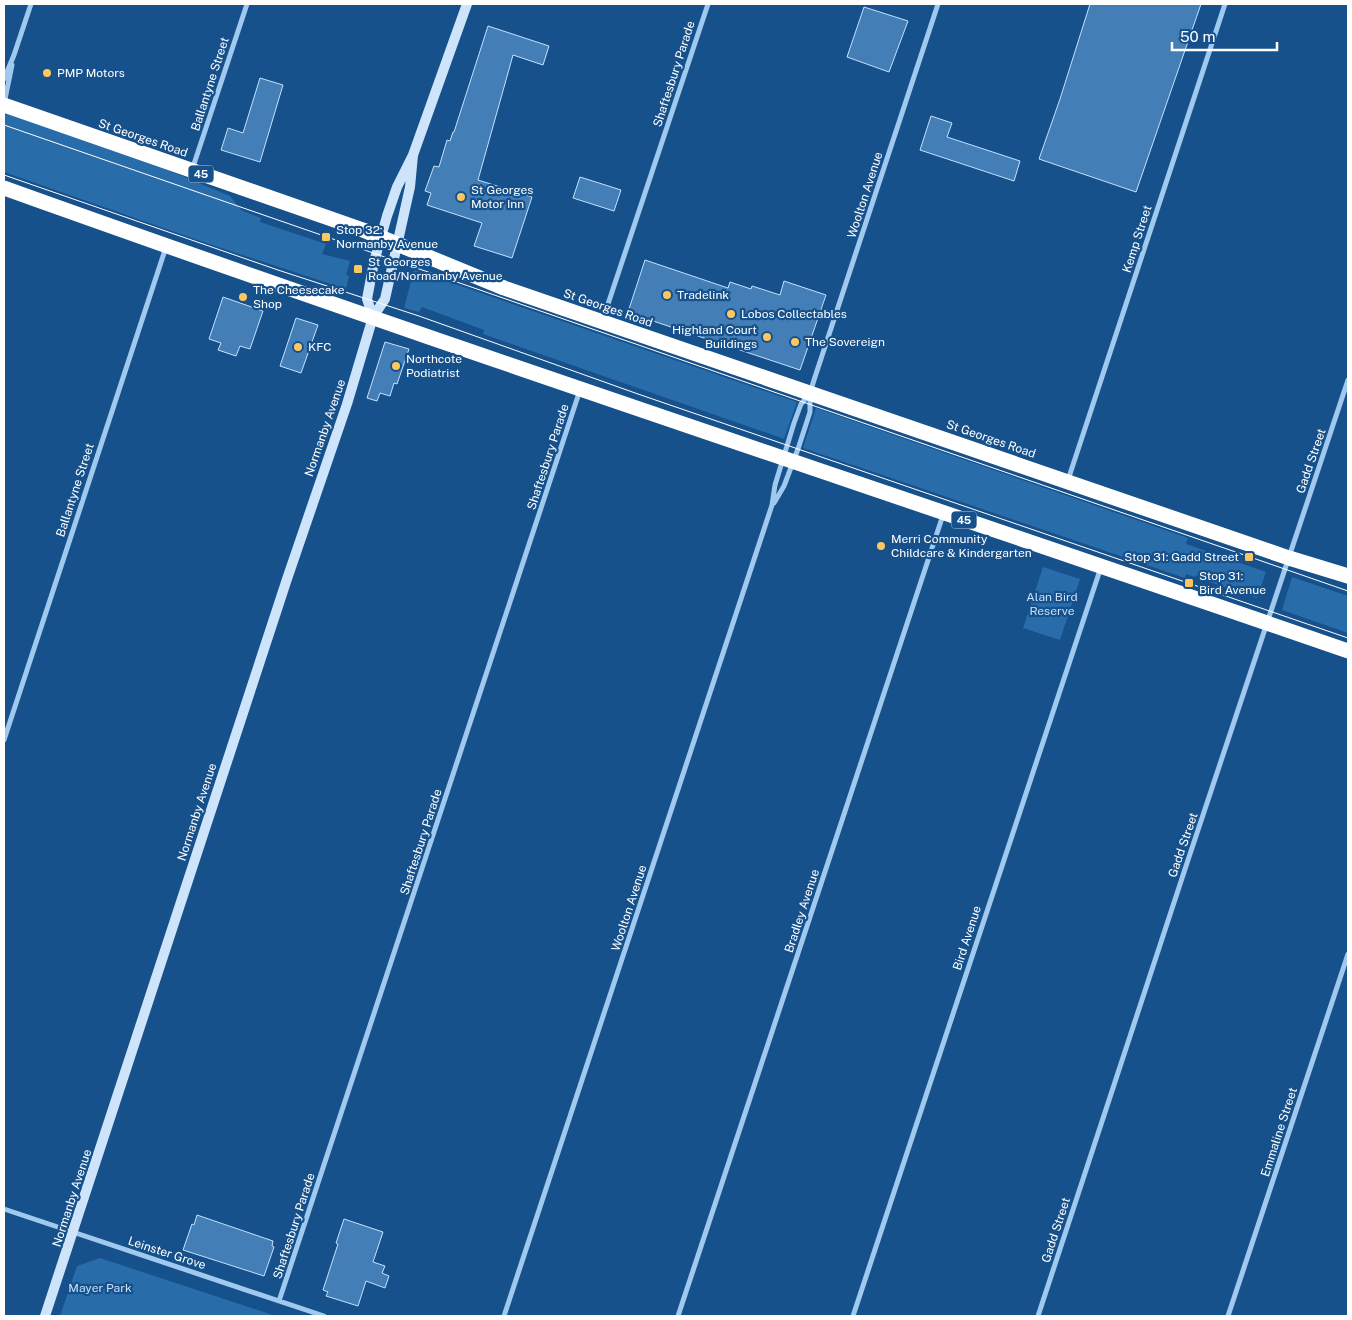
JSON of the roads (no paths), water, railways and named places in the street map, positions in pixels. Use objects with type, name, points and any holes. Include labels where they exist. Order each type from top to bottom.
[{"type":"highway","name":"St Georges Road","points":[[4,105],[381,237],[476,278],[1289,558],[1348,576]]},
{"type":"highway","name":"45","points":[[4,188],[580,389],[1348,651]]},
{"type":"main road","name":"Normanby Avenue","points":[[372,317],[367,299],[381,237],[397,187],[413,155],[467,4]]},
{"type":"main road","name":"Normanby Avenue","points":[[45,1316],[178,908],[347,404],[372,317],[386,299],[410,187],[413,155]]},
{"type":"street","points":[[4,79],[31,4]]},
{"type":"street","name":"Ballantyne Street","points":[[192,170],[247,4]]},
{"type":"street","name":"Shaftesbury Parade","points":[[602,322],[708,4]]},
{"type":"street","name":"Woolton Avenue","points":[[504,1316],[772,505],[775,485],[789,460],[810,412],[810,393],[938,4]]},
{"type":"street","name":"Kemp Street","points":[[1067,481],[1225,4]]},
{"type":"street","points":[[4,105],[14,55]]},
{"type":"street","name":"Ballantyne Street","points":[[4,740],[166,246]]},
{"type":"street","name":"Gadd Street","points":[[1038,1316],[1348,380]]},
{"type":"street","name":"Shaftesbury Parade","points":[[279,1301],[580,389]]},
{"type":"street","name":"Woolton Avenue","points":[[772,505],[784,486],[800,406],[810,393]]},
{"type":"street","name":"Bradley Avenue","points":[[678,1316],[944,513]]},
{"type":"street","name":"Bird Avenue","points":[[853,1316],[1101,567]]},
{"type":"street","name":"Emmaline Street","points":[[1228,1316],[1348,954]]},
{"type":"street","name":"Leinster Grove","points":[[4,1209],[324,1316]]},
{"type":"tram line","points":[[4,125],[1348,591]]},
{"type":"tram line","points":[[4,175],[278,270],[419,316],[638,394],[1348,638]]},
{"type":"place","name":"PMP Motors","points":[[47,73]]},
{"type":"place","name":"St Georges Motor Inn","points":[[461,197]]},
{"type":"place","name":"Stop 32: Normanby Avenue","points":[[326,237]]},
{"type":"place","name":"St Georges Road/Normanby Avenue","points":[[358,269]]},
{"type":"place","name":"Tradelink","points":[[667,295]]},
{"type":"place","name":"The Cheesecake Shop","points":[[243,297]]},
{"type":"place","name":"Lobos Collectables","points":[[731,314]]},
{"type":"place","name":"Highland Court Buildings","points":[[767,337]]},
{"type":"place","name":"The Sovereign","points":[[795,342]]},
{"type":"place","name":"KFC","points":[[298,347]]},
{"type":"place","name":"Northcote Podiatrist","points":[[396,366]]},
{"type":"place","name":"Merri Community Childcare & Kindergarten","points":[[881,546]]},
{"type":"place","name":"Stop 31: Gadd Street","points":[[1249,557]]},
{"type":"place","name":"Stop 31: Bird Avenue","points":[[1189,583]]},
{"type":"park label","name":"Alan Bird Reserve","points":[[1052,604]]},
{"type":"park label","name":"Mayer Park","points":[[100,1288]]}]
